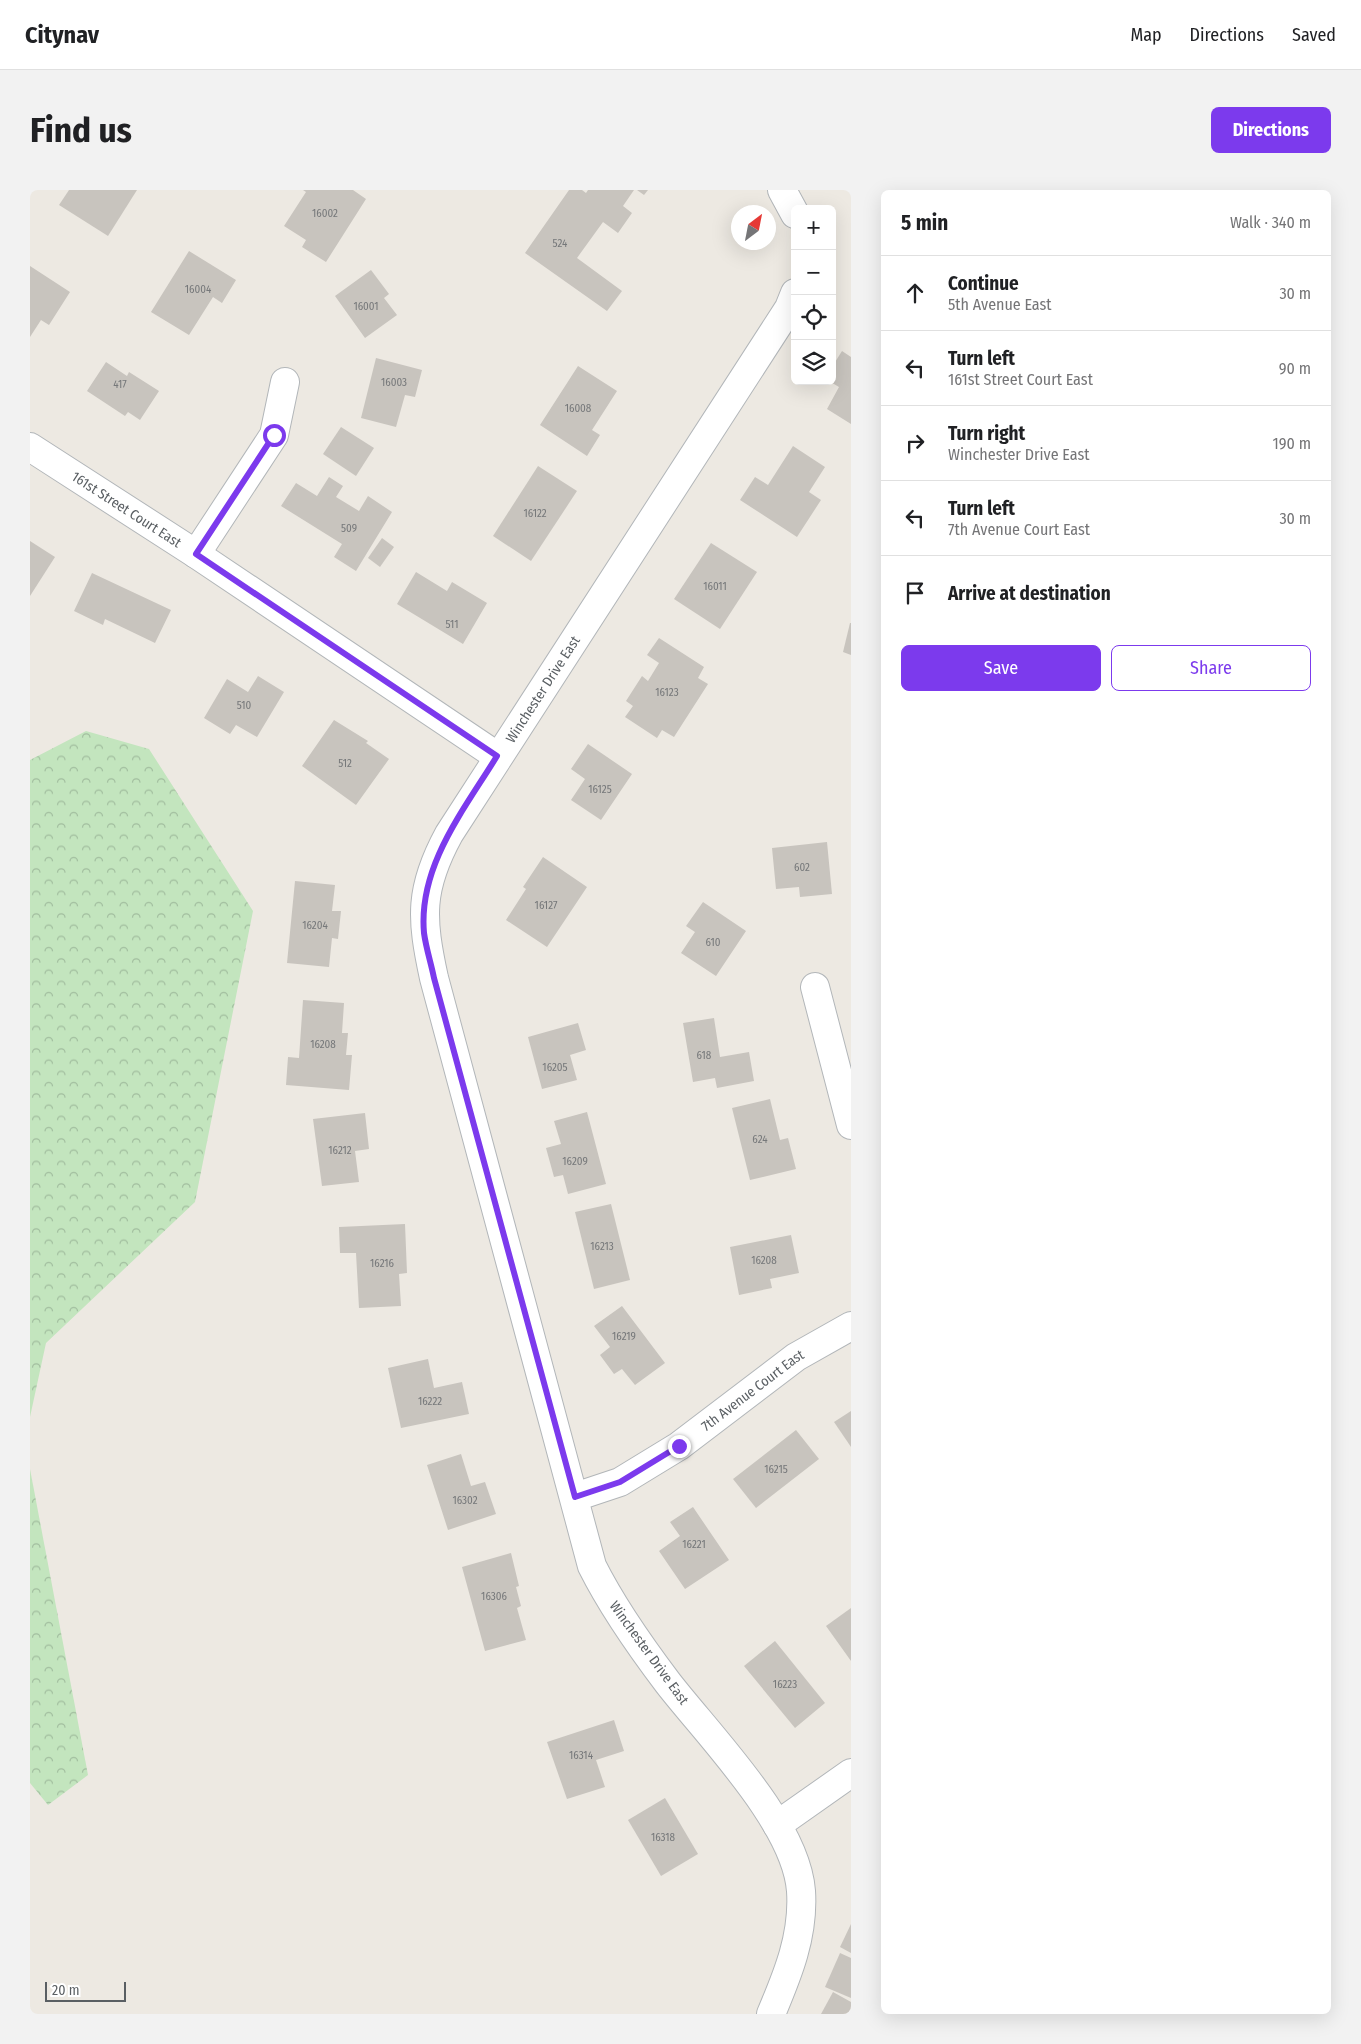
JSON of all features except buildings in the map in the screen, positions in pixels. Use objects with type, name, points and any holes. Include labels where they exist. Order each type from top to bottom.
[{"type":"street","name":"Winchester Drive East","points":[[777,1826],[769,1810],[668,1683],[623,1622],[592,1566],[580,1529],[575,1497],[437,988],[424,934],[424,910],[428,884],[436,857],[497,756],[789,308],[794,295]]},
{"type":"street","points":[[196,554],[274,435],[285,382]]},
{"type":"street","name":"161st Street Court East","points":[[30,447],[196,554],[497,756]]},
{"type":"street","points":[[815,987],[851,1125]]},
{"type":"street","name":"7th Avenue Court East","points":[[575,1497],[620,1482],[679,1446],[796,1357],[851,1326]]},
{"type":"street","points":[[771,2014],[785,1983],[798,1943],[802,1914],[801,1888],[796,1868],[777,1826],[851,1773]]},
{"type":"green space","points":[[86,731],[149,749],[253,911],[195,1202],[46,1343],[30,1417],[30,760]]},
{"type":"green space","points":[[30,1469],[88,1775],[48,1805],[30,1783]]},
{"type":"route","points":[[274,435],[196,554],[497,756],[436,857],[428,884],[424,910],[424,934],[434,978],[575,1497],[620,1482],[679,1446]]}]
